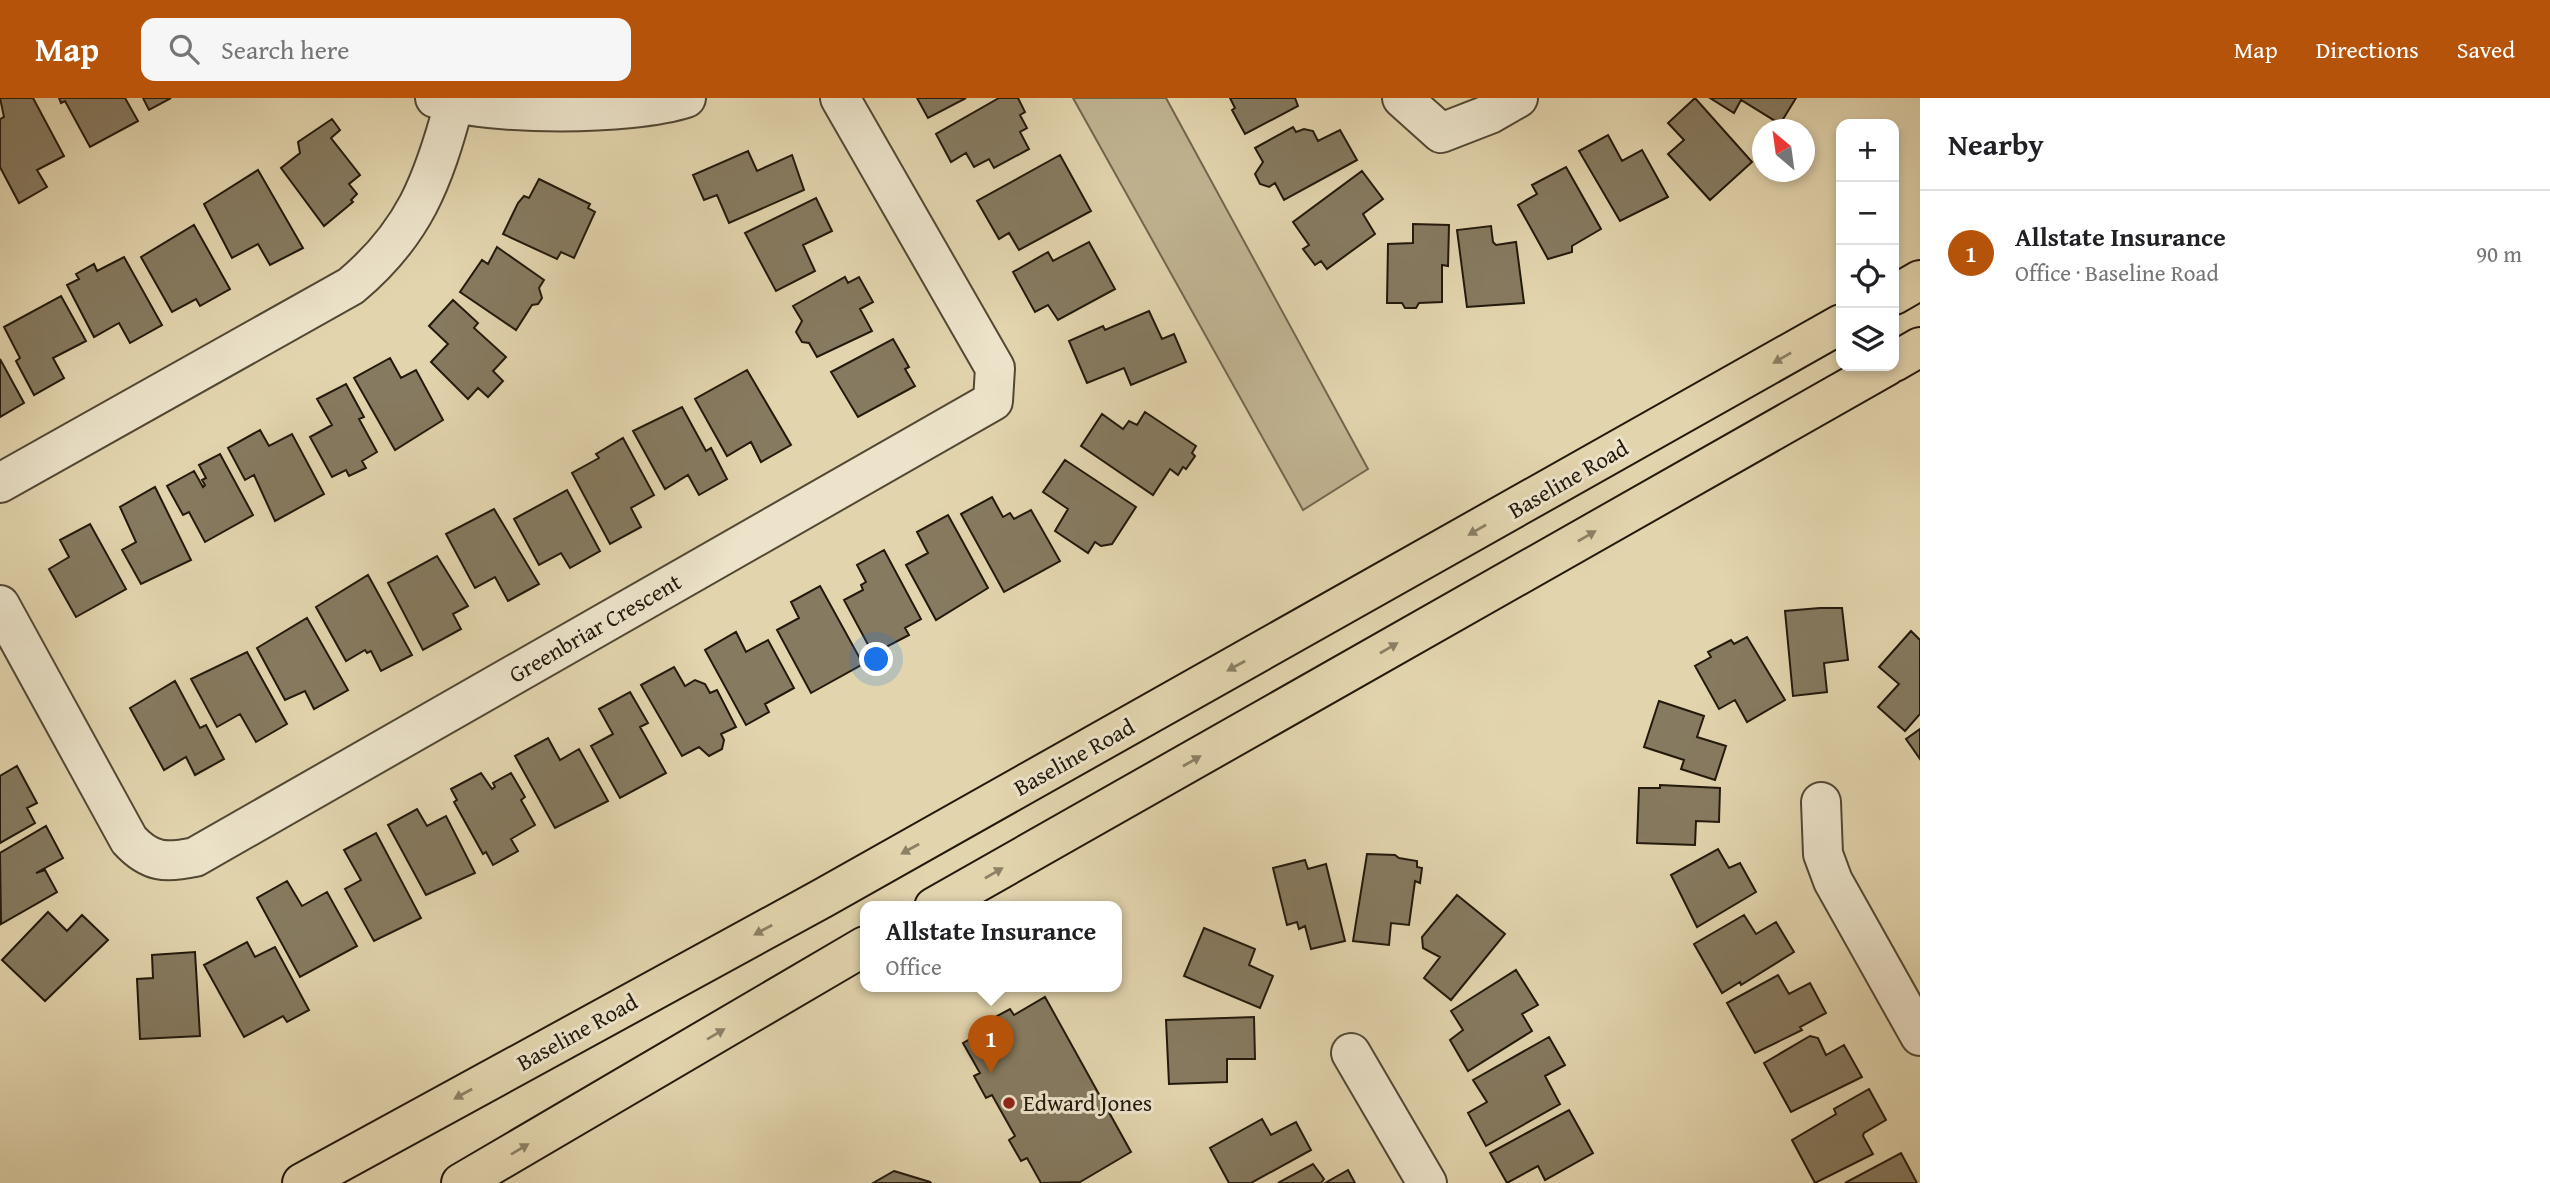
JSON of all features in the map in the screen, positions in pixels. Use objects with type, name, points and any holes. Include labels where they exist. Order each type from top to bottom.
[{"type":"main road","points":[[1899,292],[1920,280]]},
{"type":"main road","name":"Baseline Road","points":[[302,1183],[847,884],[1836,327]]},
{"type":"main road","points":[[1899,359],[1920,347]]},
{"type":"main road","points":[[945,901],[1878,371]]},
{"type":"main road","points":[[461,1183],[860,949]]},
{"type":"street","points":[[0,483],[351,286],[382,260],[406,228],[429,185],[444,101],[538,110],[635,109],[686,98]]},
{"type":"street","name":"Greenbriar Crescent","points":[[0,605],[129,840],[142,853],[158,862],[195,857],[993,401],[995,368],[840,98]]},
{"type":"street","points":[[1402,98],[1441,133],[1490,114],[1518,98]]},
{"type":"street","points":[[1821,802],[1823,854],[1833,881],[1920,1036]]},
{"type":"street","points":[[1351,1053],[1427,1183]]},
{"type":"shaded area","points":[[1073,98],[1166,98],[1368,469],[1303,510]]},
{"type":"building","points":[[0,98],[33,98],[64,156],[37,170],[47,187],[19,203],[0,167],[0,119],[4,117]]},
{"type":"building","points":[[59,98],[125,98],[138,121],[90,147],[65,101],[61,103]]},
{"type":"building","points":[[143,98],[171,98],[149,110]]},
{"type":"building","points":[[917,98],[966,98],[928,118]]},
{"type":"building","points":[[999,98],[1018,98],[1025,112],[1020,115],[1027,128],[1020,132],[1029,149],[994,168],[989,159],[974,167],[966,153],[951,162],[936,134]]},
{"type":"building","points":[[1230,98],[1295,98],[1298,106],[1245,134],[1232,110],[1235,108]]},
{"type":"building","points":[[1695,98],[1752,162],[1710,200],[1668,154],[1684,140],[1668,123]]},
{"type":"building","points":[[1710,98],[1796,98],[1783,119],[1772,119],[1741,100],[1734,113]]},
{"type":"building","points":[[332,119],[340,130],[331,138],[360,175],[349,184],[357,194],[351,200],[353,202],[324,226],[281,168],[300,153],[298,142]]},
{"type":"building","points":[[1293,127],[1296,132],[1304,129],[1313,131],[1318,141],[1340,130],[1357,160],[1284,200],[1275,183],[1269,187],[1260,184],[1255,174],[1263,162],[1255,148]]},
{"type":"building","points":[[1608,135],[1622,161],[1642,150],[1668,197],[1620,221],[1579,151]]},
{"type":"building","points":[[748,151],[757,171],[792,155],[804,190],[729,223],[717,195],[704,200],[693,175]]},
{"type":"building","points":[[1060,155],[1091,211],[1019,250],[1009,233],[999,239],[977,201]]},
{"type":"building","points":[[1566,167],[1601,229],[1572,246],[1572,252],[1548,259],[1518,205],[1537,194],[1532,185]]},
{"type":"building","points":[[258,170],[303,248],[270,265],[258,244],[232,258],[204,204]]},
{"type":"building","points":[[1362,171],[1383,199],[1363,214],[1375,234],[1327,269],[1321,261],[1315,265],[1303,249],[1309,245],[1293,222]]},
{"type":"building","points":[[539,179],[590,204],[588,208],[595,212],[574,258],[561,252],[557,259],[503,234],[518,203],[524,196],[529,198]]},
{"type":"building","points":[[816,198],[832,231],[803,245],[815,271],[776,291],[745,233]]},
{"type":"building","points":[[1413,224],[1449,225],[1448,266],[1442,265],[1442,302],[1419,303],[1416,308],[1405,308],[1402,303],[1387,303],[1388,244],[1413,243]]},
{"type":"building","points":[[194,225],[230,289],[200,306],[196,299],[172,312],[141,257]]},
{"type":"building","points":[[1491,226],[1493,242],[1496,245],[1516,242],[1524,303],[1467,307],[1457,230]]},
{"type":"building","points":[[1089,242],[1115,289],[1058,320],[1048,305],[1035,312],[1013,272],[1048,252],[1053,261]]},
{"type":"building","points":[[497,247],[544,280],[539,288],[542,298],[538,304],[532,305],[516,330],[460,292],[482,260],[488,264]]},
{"type":"building","points":[[124,257],[162,325],[130,343],[119,323],[94,337],[67,285],[79,279],[76,274],[94,264],[97,271]]},
{"type":"building","points":[[845,277],[848,283],[859,277],[873,302],[860,309],[872,331],[817,357],[809,343],[802,342],[796,332],[802,321],[793,306]]},
{"type":"building","points":[[61,296],[86,341],[53,358],[64,378],[34,395],[16,361],[20,358],[4,327]]},
{"type":"building","points":[[453,300],[478,323],[474,328],[506,357],[493,371],[503,381],[488,397],[478,388],[468,399],[431,362],[448,344],[429,326]]},
{"type":"building","points":[[1149,311],[1162,339],[1174,334],[1186,362],[1131,385],[1124,368],[1087,383],[1069,341],[1103,326],[1105,330]]},
{"type":"building","points":[[893,339],[909,367],[905,369],[915,386],[858,417],[831,372]]},
{"type":"building","points":[[390,358],[401,378],[416,370],[443,420],[395,450],[354,378]]},
{"type":"building","points":[[0,359],[24,403],[0,417]]},
{"type":"building","points":[[747,370],[791,445],[761,462],[751,442],[727,456],[695,399]]},
{"type":"building","points":[[346,384],[364,417],[359,419],[377,452],[362,461],[366,468],[349,476],[346,470],[332,477],[310,437],[332,425],[317,399]]},
{"type":"building","points":[[682,407],[706,451],[711,448],[727,479],[699,495],[688,475],[665,489],[633,431]]},
{"type":"building","points":[[1145,412],[1196,446],[1192,453],[1195,456],[1186,469],[1183,467],[1178,475],[1170,469],[1153,495],[1081,446],[1102,414],[1123,429],[1129,421],[1137,425]]},
{"type":"building","points":[[260,430],[269,446],[292,434],[324,494],[275,521],[254,475],[245,480],[228,448]]},
{"type":"building","points":[[623,438],[654,495],[631,508],[641,527],[610,544],[572,473],[599,458],[596,454]]},
{"type":"building","points":[[220,454],[253,515],[205,542],[189,512],[183,515],[167,486],[194,471],[203,487],[205,485],[202,480],[206,478],[199,465]]},
{"type":"building","points":[[1065,460],[1136,507],[1112,544],[1101,546],[1095,542],[1088,553],[1055,531],[1068,509],[1043,492]]},
{"type":"building","points":[[155,487],[191,560],[141,584],[122,550],[136,542],[120,507]]},
{"type":"building","points":[[567,490],[600,551],[570,568],[561,553],[539,565],[514,519]]},
{"type":"building","points":[[992,497],[1003,517],[1010,513],[1014,519],[1031,510],[1060,561],[1004,592],[961,514]]},
{"type":"building","points":[[494,509],[539,584],[508,601],[495,577],[475,588],[446,534]]},
{"type":"building","points":[[948,515],[988,588],[936,620],[906,565],[928,553],[917,532]]},
{"type":"building","points":[[90,524],[126,589],[76,617],[49,569],[69,557],[60,540]]},
{"type":"building","points":[[884,550],[921,619],[905,628],[909,635],[873,654],[844,600],[863,590],[861,585],[866,582],[857,565]]},
{"type":"building","points":[[437,556],[468,606],[453,614],[461,629],[423,650],[388,583]]},
{"type":"building","points":[[368,575],[412,655],[381,671],[371,651],[367,653],[365,650],[346,661],[316,607]]},
{"type":"building","points":[[820,586],[863,664],[811,693],[777,630],[799,618],[791,602]]},
{"type":"building","points":[[1842,608],[1848,660],[1824,663],[1827,692],[1793,696],[1785,611]]},
{"type":"building","points":[[307,618],[348,690],[314,709],[305,691],[285,700],[257,648]]},
{"type":"building","points":[[1911,631],[1920,640],[1920,714],[1905,731],[1878,707],[1899,684],[1879,667]]},
{"type":"building","points":[[736,632],[746,652],[768,640],[794,688],[765,704],[769,712],[746,725],[705,650]]},
{"type":"building","points":[[1747,637],[1785,700],[1747,722],[1735,700],[1719,709],[1695,666],[1711,657],[1708,652],[1731,640],[1734,644]]},
{"type":"building","points":[[247,652],[287,724],[256,742],[240,714],[217,727],[191,679]]},
{"type":"building","points":[[674,667],[685,686],[695,680],[705,684],[710,693],[717,690],[736,727],[721,734],[724,740],[722,749],[709,756],[699,747],[682,756],[641,685]]},
{"type":"building","points":[[175,681],[200,728],[206,725],[224,759],[195,775],[186,757],[164,770],[130,708]]},
{"type":"building","points":[[630,692],[648,723],[640,727],[666,773],[620,798],[591,746],[613,734],[599,709]]},
{"type":"building","points":[[1659,701],[1704,716],[1697,737],[1726,746],[1715,780],[1681,769],[1684,760],[1644,747]]},
{"type":"building","points":[[1920,729],[1920,759],[1906,739]]},
{"type":"building","points":[[548,738],[560,760],[579,749],[608,801],[555,828],[515,756]]},
{"type":"building","points":[[17,766],[37,803],[27,808],[35,823],[0,843],[0,776]]},
{"type":"building","points":[[481,773],[492,789],[495,787],[493,783],[511,773],[525,797],[521,800],[535,825],[511,839],[518,851],[493,865],[486,852],[483,854],[454,802],[457,800],[451,789]]},
{"type":"building","points":[[1660,785],[1720,788],[1719,822],[1696,821],[1695,845],[1637,843],[1639,788],[1660,788]]},
{"type":"building","points":[[417,809],[427,826],[446,816],[475,873],[426,895],[388,825]]},
{"type":"building","points":[[46,826],[63,858],[36,873],[45,870],[57,892],[1,924],[0,853]]},
{"type":"building","points":[[376,833],[421,918],[374,941],[345,889],[361,880],[344,850]]},
{"type":"building","points":[[1718,849],[1729,868],[1740,863],[1756,892],[1697,927],[1671,875]]},
{"type":"building","points":[[1367,854],[1395,855],[1417,861],[1417,867],[1422,868],[1420,883],[1415,881],[1409,925],[1391,923],[1389,945],[1353,941]]},
{"type":"building","points":[[1305,860],[1308,869],[1326,864],[1345,941],[1311,949],[1305,926],[1299,929],[1297,922],[1287,925],[1273,868]]},
{"type":"building","points":[[287,881],[302,906],[327,892],[357,946],[300,977],[257,898]]},
{"type":"building","points":[[1457,895],[1505,934],[1451,1000],[1424,978],[1440,957],[1423,948],[1422,937]]},
{"type":"building","points":[[48,912],[67,931],[82,915],[108,940],[45,1001],[2,960]]},
{"type":"building","points":[[1744,915],[1756,934],[1776,922],[1794,952],[1741,985],[1740,982],[1722,993],[1694,944]]},
{"type":"building","points":[[1204,928],[1255,949],[1249,965],[1273,976],[1260,1008],[1184,976]]},
{"type":"building","points":[[247,942],[255,957],[275,947],[309,1010],[287,1022],[283,1016],[244,1037],[204,965]]},
{"type":"building","points":[[195,952],[200,1036],[140,1039],[137,979],[153,978],[152,955]]},
{"type":"building","points":[[1516,970],[1538,1005],[1522,1014],[1532,1031],[1468,1071],[1450,1040],[1463,1030],[1451,1011]]},
{"type":"building","points":[[1778,975],[1789,994],[1810,983],[1826,1013],[1800,1027],[1802,1030],[1755,1053],[1727,1003]]},
{"type":"building","points":[[1045,997],[1131,1152],[1080,1182],[1041,1183],[1027,1158],[1021,1161],[1009,1140],[1015,1136],[992,1095],[986,1098],[974,1076],[980,1073],[963,1043],[991,1027],[988,1021],[1010,1009],[1014,1015]]},
{"type":"building","points":[[1254,1017],[1255,1059],[1227,1059],[1227,1082],[1169,1084],[1166,1020]]},
{"type":"building","points":[[1810,1036],[1818,1038],[1826,1055],[1844,1045],[1862,1077],[1791,1112],[1764,1063]]},
{"type":"building","points":[[1549,1037],[1565,1065],[1545,1076],[1560,1104],[1486,1146],[1468,1113],[1487,1102],[1473,1080]]},
{"type":"building","points":[[1869,1089],[1886,1120],[1864,1133],[1863,1136],[1873,1154],[1815,1183],[1792,1140],[1836,1114],[1834,1109]]},
{"type":"building","points":[[1569,1110],[1593,1153],[1545,1180],[1538,1166],[1507,1183],[1490,1153]]},
{"type":"building","points":[[1262,1119],[1271,1135],[1296,1122],[1311,1150],[1251,1183],[1229,1183],[1210,1148]]},
{"type":"building","points":[[1901,1153],[1917,1183],[1845,1183]]},
{"type":"building","points":[[1313,1164],[1324,1179],[1321,1183],[1278,1183]]},
{"type":"building","points":[[1348,1170],[1355,1183],[1325,1183]]},
{"type":"building","points":[[894,1171],[930,1182],[931,1183],[873,1183]]},
{"type":"place","name":"Allstate Insurance","points":[[991,1073]]},
{"type":"place","name":"Edward Jones","points":[[1009,1103]]}]
